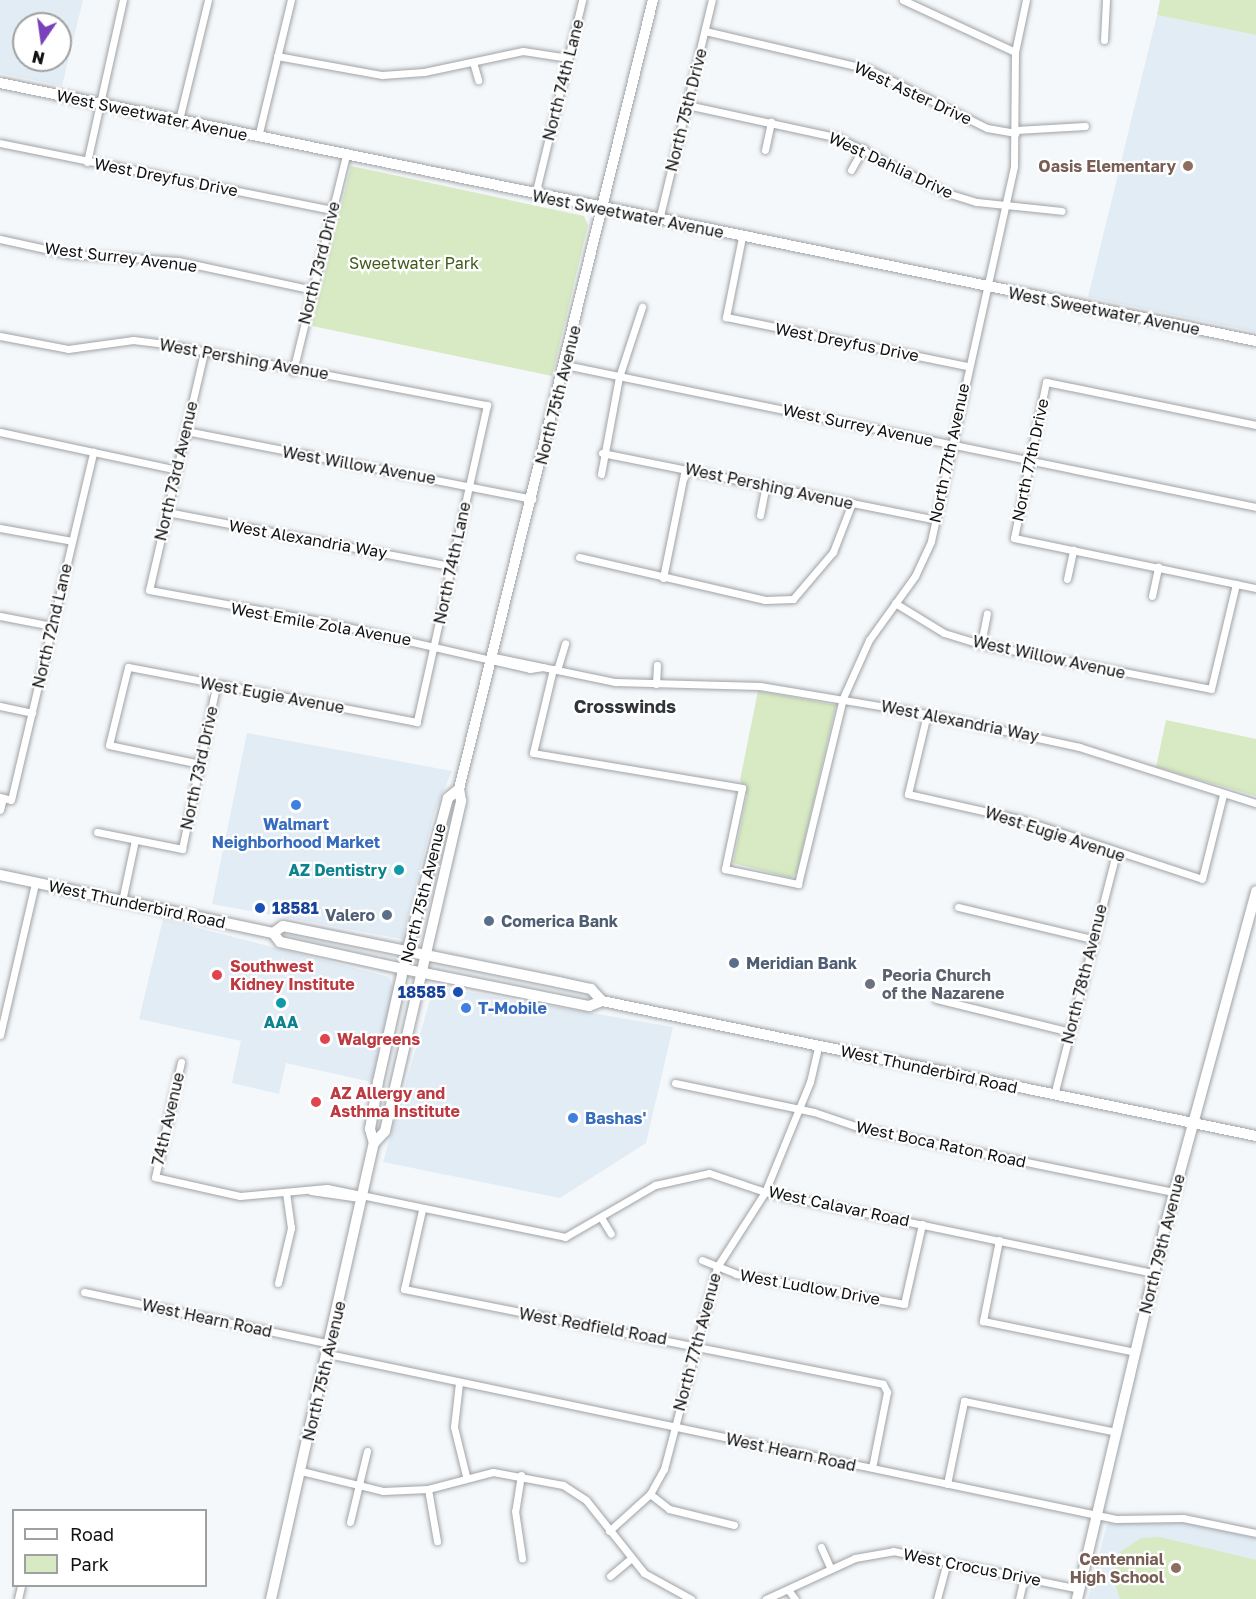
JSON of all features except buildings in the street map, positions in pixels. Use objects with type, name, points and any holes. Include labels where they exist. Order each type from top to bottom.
[{"type":"main road","name":"North 75th Avenue","points":[[374,1143],[385,1131],[461,801],[459,789],[494,657],[653,0]]},
{"type":"main road","name":"West Sweetwater Avenue","points":[[0,83],[536,195],[1256,341]]},
{"type":"main road","name":"North 75th Avenue","points":[[271,1599],[374,1143],[370,1129],[378,1082],[407,952],[448,798],[459,789]]},
{"type":"main road","name":"West Thunderbird Road","points":[[0,876],[273,933],[280,942],[421,973],[589,1005],[602,1001],[1256,1136]]},
{"type":"main road","name":"North 79th Avenue","points":[[1078,1594],[1174,1192],[1256,891]]},
{"type":"main road","name":"West Thunderbird Road","points":[[273,933],[283,926],[591,989],[602,1001]]},
{"type":"street","points":[[87,162],[123,0]]},
{"type":"street","points":[[179,120],[208,0]]},
{"type":"street","points":[[258,137],[291,0]]},
{"type":"street","name":"North 74th Lane","points":[[536,195],[582,0]]},
{"type":"street","name":"North 75th Drive","points":[[659,220],[712,0]]},
{"type":"street","points":[[903,0],[1015,52]]},
{"type":"street","name":"North 77th Avenue","points":[[555,669],[533,753],[742,788],[725,869],[798,884],[843,698],[862,653],[921,566],[936,520],[984,287],[1004,207],[1016,132],[1015,52],[1026,0]]},
{"type":"street","points":[[1104,40],[1106,0]]},
{"type":"street","name":"West Aster Drive","points":[[705,31],[868,69],[987,128],[1016,132],[1084,126]]},
{"type":"street","points":[[277,56],[382,75],[473,62],[523,51],[568,58]]},
{"type":"street","points":[[473,62],[478,80]]},
{"type":"street","name":"West Dahlia Drive","points":[[687,105],[771,122],[863,148],[948,193],[1004,207],[1062,211]]},
{"type":"street","points":[[765,150],[771,122]]},
{"type":"street","name":"West Dreyfus Drive","points":[[0,143],[332,210]]},
{"type":"street","points":[[851,170],[863,148]]},
{"type":"street","name":"North 73rd Drive","points":[[293,371],[346,155]]},
{"type":"street","name":"West Dreyfus Drive","points":[[742,237],[726,317],[968,366]]},
{"type":"street","name":"West Surrey Avenue","points":[[0,239],[68,254],[165,259],[313,290]]},
{"type":"street","points":[[601,474],[602,453],[619,376],[633,320],[642,307]]},
{"type":"street","name":"West Pershing Avenue","points":[[0,336],[68,349],[133,340],[487,405]]},
{"type":"street","name":"North 73rd Avenue","points":[[149,590],[204,352]]},
{"type":"street","name":"West Surrey Avenue","points":[[565,365],[1256,507]]},
{"type":"street","name":"North 77th Drive","points":[[1073,550],[1014,538],[1046,382],[1256,425]]},
{"type":"street","name":"North 74th Lane","points":[[417,722],[487,405]]},
{"type":"street","name":"West Willow Avenue","points":[[186,431],[532,499]]},
{"type":"street","points":[[0,432],[177,470]]},
{"type":"street","name":"North 72nd Lane","points":[[2,797],[11,800],[93,452]]},
{"type":"street","name":"West Pershing Avenue","points":[[602,453],[936,520]]},
{"type":"street","points":[[663,578],[685,469]]},
{"type":"street","points":[[760,515],[766,485]]},
{"type":"street","points":[[579,557],[765,600],[793,599],[833,552],[852,503]]},
{"type":"street","name":"West Alexandria Way","points":[[167,512],[450,566]]},
{"type":"street","points":[[0,528],[72,541]]},
{"type":"street","points":[[1067,579],[1073,550],[1256,588]]},
{"type":"street","points":[[1152,596],[1158,567]]},
{"type":"street","name":"West Willow Avenue","points":[[895,603],[944,633],[981,644],[1211,689],[1236,584]]},
{"type":"street","name":"West Emile Zola Avenue","points":[[149,590],[494,657]]},
{"type":"street","points":[[981,644],[987,614]]},
{"type":"street","points":[[0,616],[52,626]]},
{"type":"street","points":[[555,669],[565,643]]},
{"type":"street","name":"West Alexandria Way","points":[[494,657],[555,669],[656,684],[760,686],[843,698],[927,714],[1078,747],[1223,795],[1256,803]]},
{"type":"street","points":[[656,684],[657,665]]},
{"type":"street","name":"West Eugie Avenue","points":[[200,764],[109,745],[128,667],[216,686],[417,722]]},
{"type":"street","name":"North 73rd Drive","points":[[135,840],[182,849],[216,686]]},
{"type":"street","points":[[0,706],[32,713]]},
{"type":"street","name":"West Eugie Avenue","points":[[927,714],[908,794],[1023,820],[1116,853],[1202,879],[1223,795]]},
{"type":"street","points":[[0,810],[2,797]]},
{"type":"street","points":[[98,832],[135,840],[122,901]]},
{"type":"street","name":"North 78th Avenue","points":[[1054,1095],[1092,939],[1116,853]]},
{"type":"street","points":[[0,1035],[35,883]]},
{"type":"street","points":[[958,908],[1092,939]]},
{"type":"street","points":[[936,999],[1070,1032]]},
{"type":"street","name":"North 77th Avenue","points":[[609,1531],[650,1494],[675,1428],[717,1267],[765,1192],[818,1047]]},
{"type":"street","name":"74th Avenue","points":[[155,1177],[181,1062]]},
{"type":"street","name":"West Boca Raton Road","points":[[675,1083],[797,1109],[864,1129],[1174,1192]]},
{"type":"street","name":"West Calavar Road","points":[[155,1177],[250,1198],[327,1188],[362,1198],[555,1237],[572,1236],[655,1185],[688,1174],[731,1177],[765,1192],[1154,1273]]},
{"type":"street","points":[[278,1283],[291,1228],[286,1193]]},
{"type":"street","name":"West Redfield Road","points":[[422,1210],[404,1289],[695,1345],[887,1388],[872,1468]]},
{"type":"street","points":[[602,1219],[611,1234]]},
{"type":"street","name":"West Ludlow Drive","points":[[702,1260],[717,1267],[904,1304],[922,1224]]},
{"type":"street","points":[[999,1240],[983,1321],[1135,1352]]},
{"type":"street","name":"West Hearn Road","points":[[84,1292],[329,1349],[459,1383],[1097,1515],[1183,1518],[1256,1533]]},
{"type":"street","points":[[459,1383],[454,1427],[466,1476]]},
{"type":"street","points":[[947,1484],[964,1401],[1116,1432]]},
{"type":"street","points":[[350,1522],[367,1450]]},
{"type":"street","points":[[301,1471],[383,1491],[428,1489],[466,1476],[521,1475],[570,1490],[586,1500],[630,1559],[657,1584],[691,1599]]},
{"type":"street","points":[[521,1475],[515,1511],[522,1558]]},
{"type":"street","points":[[428,1489],[437,1541]]},
{"type":"street","points":[[650,1494],[669,1509],[734,1525]]},
{"type":"street","points":[[821,1547],[831,1569]]},
{"type":"street","name":"West Crocus Drive","points":[[766,1599],[831,1569],[876,1552],[947,1562],[1024,1577],[1078,1594]]},
{"type":"street","points":[[610,1576],[630,1559]]},
{"type":"street","points":[[936,1599],[947,1562]]},
{"type":"street","points":[[1019,1599],[1024,1577]]},
{"type":"street","points":[[789,1590],[795,1599]]},
{"type":"shaded area","points":[[0,0],[83,0],[72,45],[72,12],[12,12],[12,72],[65,72],[62,86],[0,73]]},
{"type":"shaded area","name":"Oasis Elementary","points":[[1157,15],[1256,35],[1256,332],[1088,297]]},
{"type":"shaded area","points":[[247,733],[452,771],[435,811],[402,939],[212,904]]},
{"type":"shaded area","points":[[163,919],[389,977],[393,989],[372,1082],[286,1063],[279,1094],[232,1083],[241,1041],[139,1019]]},
{"type":"shaded area","points":[[434,986],[673,1027],[646,1143],[560,1198],[383,1162]]},
{"type":"shaded area","name":"Centennial High School","points":[[1175,1521],[1256,1538],[1256,1599],[1088,1599],[1107,1524]]},
{"type":"green space","points":[[1160,0],[1256,0],[1256,35],[1157,15]]},
{"type":"green space","name":"Sweetwater Park","points":[[351,166],[584,216],[588,225],[552,376],[312,326]]},
{"type":"green space","points":[[758,691],[836,705],[797,873],[791,878],[733,863],[747,795],[740,780]]},
{"type":"green space","points":[[1166,720],[1256,739],[1256,796],[1156,767]]},
{"type":"green space","name":"Centennial High School","points":[[1160,1537],[1256,1560],[1256,1599],[1120,1599],[1112,1576],[1120,1552],[1141,1538]]},
{"type":"place","name":"Oasis Elementary","points":[[1188,166]]},
{"type":"place","name":"Walmart Neighborhood Market","points":[[296,805]]},
{"type":"place","name":"AZ Dentistry","points":[[399,870]]},
{"type":"place","name":"18581","points":[[260,908]]},
{"type":"place","name":"Valero","points":[[387,915]]},
{"type":"place","name":"Comerica Bank","points":[[489,921]]},
{"type":"place","name":"Meridian Bank","points":[[734,963]]},
{"type":"place","name":"Southwest Kidney Institute","points":[[217,975]]},
{"type":"place","name":"Peoria Church of the Nazarene","points":[[870,984]]},
{"type":"place","name":"18585","points":[[458,992]]},
{"type":"place","name":"AAA","points":[[281,1003]]},
{"type":"place","name":"T-Mobile","points":[[466,1008]]},
{"type":"place","name":"Walgreens","points":[[325,1039]]},
{"type":"place","name":"AZ Allergy and Asthma Institute","points":[[316,1102]]},
{"type":"place","name":"Bashas'","points":[[573,1118]]},
{"type":"place","name":"Centennial High School","points":[[1176,1568]]},
{"type":"district","name":"Crosswinds","points":[[625,706]]}]
